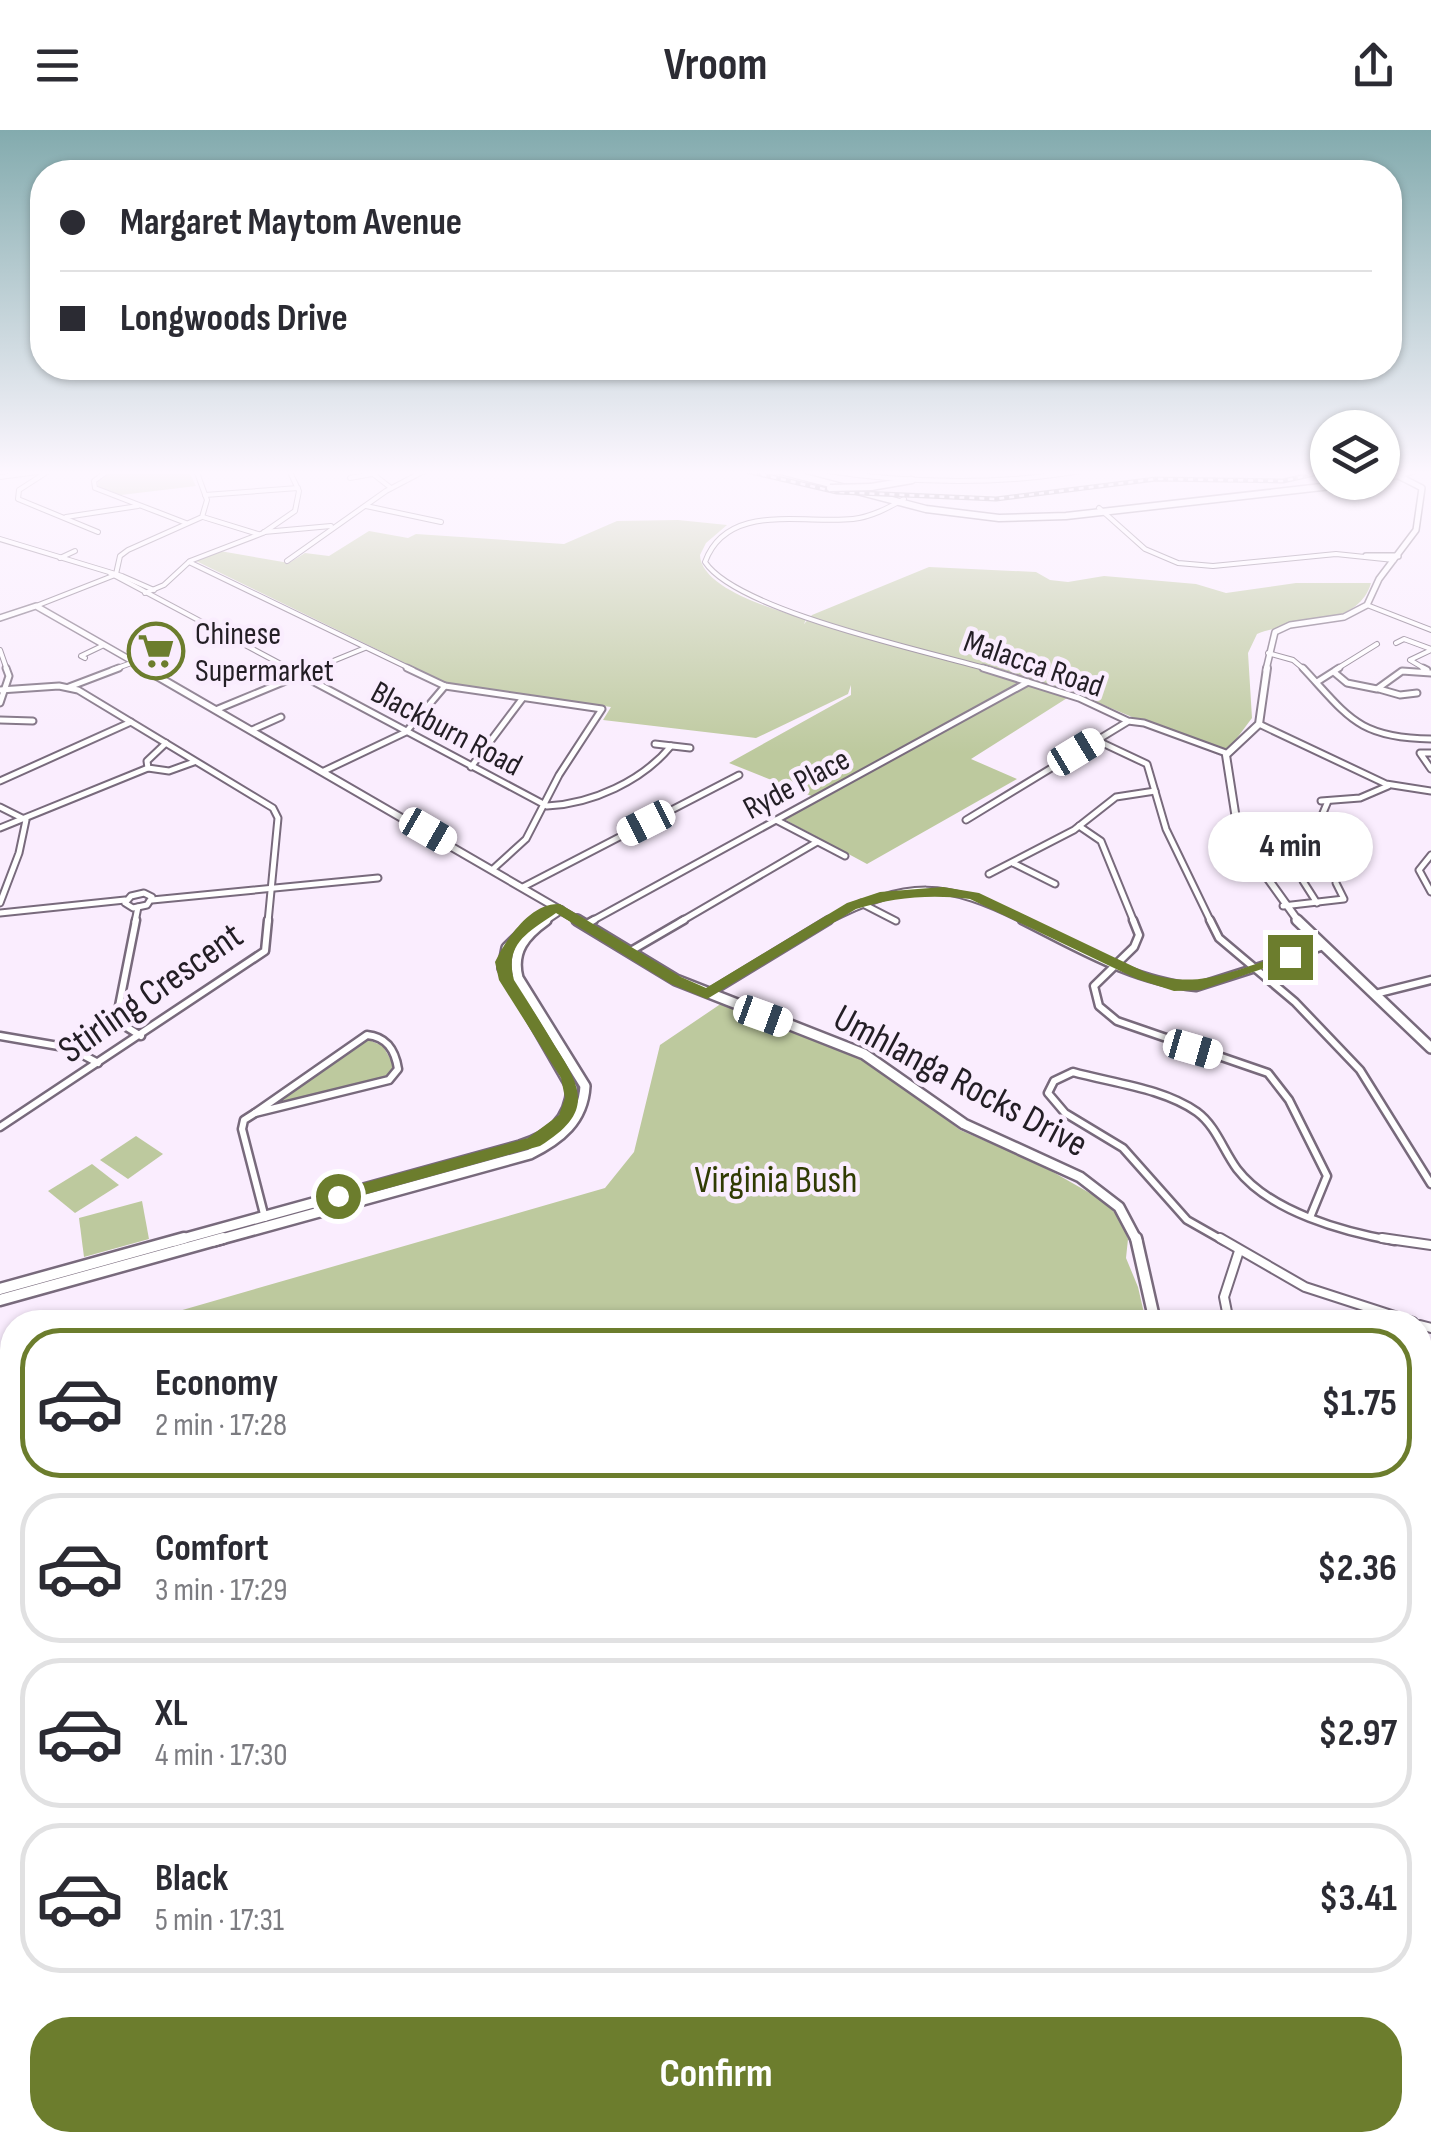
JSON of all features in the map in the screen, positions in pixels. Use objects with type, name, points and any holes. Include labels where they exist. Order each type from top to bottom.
[{"type":"street","points":[[80,564],[154,590]]},
{"type":"street","points":[[0,619],[40,608],[113,574],[117,564]]},
{"type":"street","points":[[144,593],[154,590],[185,564]]},
{"type":"street","points":[[193,564],[445,686],[602,711],[559,776],[548,806],[518,852],[494,869]]},
{"type":"street","name":"Malacca Road","points":[[706,564],[732,588],[763,604],[1080,698],[1128,722],[1144,722],[1226,752]]},
{"type":"street","points":[[1203,564],[1231,564]]},
{"type":"street","points":[[1392,564],[1366,605],[1338,619],[1280,629],[1271,639],[1259,724],[1226,752],[1230,794],[1243,839],[1283,906],[1431,1048]]},
{"type":"street","name":"Blackburn Road","points":[[113,574],[548,806]]},
{"type":"street","points":[[1366,605],[1431,630]]},
{"type":"street","name":"Umhlanga Rocks Drive","points":[[40,608],[494,869],[629,952],[707,994],[864,1054],[893,1070],[962,1122],[1099,1189],[1116,1204],[1132,1229],[1152,1310]]},
{"type":"street","points":[[1396,643],[1410,641],[1431,648]]},
{"type":"street","points":[[1316,682],[1377,644]]},
{"type":"street","points":[[85,658],[81,656],[104,645]]},
{"type":"street","points":[[218,709],[367,647]]},
{"type":"street","points":[[1430,672],[1410,659],[1431,648]]},
{"type":"street","points":[[0,650],[9,671],[0,703]]},
{"type":"street","points":[[1268,653],[1296,660],[1336,708],[1383,735],[1431,739]]},
{"type":"street","points":[[3,690],[68,687],[134,662]]},
{"type":"street","points":[[100,666],[109,671]]},
{"type":"street","points":[[1379,689],[1402,671],[1430,672]]},
{"type":"street","points":[[1335,673],[1347,683],[1398,694],[1417,693]]},
{"type":"street","name":"Ryde Place","points":[[582,923],[1029,682]]},
{"type":"street","points":[[324,770],[406,732],[445,686]]},
{"type":"street","name":"Stirling Crescent","points":[[0,1127],[265,951],[276,811],[68,687]]},
{"type":"street","points":[[471,766],[523,698]]},
{"type":"street","points":[[252,730],[281,717]]},
{"type":"street","points":[[0,720],[33,721]]},
{"type":"street","points":[[0,780],[132,722]]},
{"type":"street","points":[[966,820],[1128,722]]},
{"type":"street","points":[[1259,724],[1389,785],[1431,791]]},
{"type":"street","points":[[1096,740],[1144,761],[1150,768],[1166,829],[1216,932],[1295,1002],[1360,1070],[1431,1184]]},
{"type":"street","points":[[148,768],[146,761],[166,743]]},
{"type":"street","points":[[655,744],[690,748]]},
{"type":"street","points":[[548,806],[576,804],[656,764],[671,746]]},
{"type":"street","points":[[1431,753],[1420,754],[1431,770]]},
{"type":"street","points":[[0,828],[148,768],[174,770],[195,761]]},
{"type":"street","points":[[523,887],[739,775]]},
{"type":"street","points":[[1321,845],[1318,825],[1324,801],[1366,796],[1389,785]]},
{"type":"street","points":[[990,874],[1078,826],[1116,796],[1155,791]]},
{"type":"street","points":[[0,807],[26,820]]},
{"type":"street","points":[[0,903],[1,878],[14,869],[26,820]]},
{"type":"street","points":[[774,820],[845,856]]},
{"type":"street","points":[[1078,826],[1101,840],[1138,930],[1137,944],[1094,986],[1098,1006],[1108,1016],[1158,1038],[1260,1069],[1282,1087],[1327,1176],[1311,1215]]},
{"type":"street","points":[[1243,839],[1275,843],[1294,873],[1316,873],[1301,847]]},
{"type":"street","points":[[629,952],[818,842]]},
{"type":"street","points":[[1431,855],[1419,870],[1431,892]]},
{"type":"street","points":[[1012,862],[1055,884]]},
{"type":"street","points":[[126,900],[126,905],[138,908],[152,900],[378,878]]},
{"type":"street","points":[[1302,881],[1317,903]]},
{"type":"street","points":[[1283,906],[1344,900],[1336,883]]},
{"type":"street","points":[[0,913],[126,900],[140,893],[150,895],[152,900]]},
{"type":"street","points":[[707,994],[860,902],[893,895],[964,893],[1160,983],[1182,988],[1324,946]]},
{"type":"street","points":[[0,1300],[78,1273],[266,1221],[486,1161],[530,1154],[560,1137],[580,1114],[585,1098],[514,970],[518,947],[540,906],[535,895]]},
{"type":"street","points":[[860,902],[896,922]]},
{"type":"street","points":[[138,908],[117,1016],[120,1024],[141,1036]]},
{"type":"street","points":[[532,927],[558,908]]},
{"type":"street","points":[[532,927],[555,920],[582,923]]},
{"type":"street","points":[[1376,994],[1431,980]]},
{"type":"street","points":[[254,1113],[389,1080],[398,1070],[396,1056],[384,1040],[367,1035],[254,1113],[244,1120],[242,1130],[266,1221]]},
{"type":"street","points":[[0,1036],[70,1048],[98,1064]]},
{"type":"street","points":[[1375,1310],[1306,1287],[1180,1215],[1123,1148],[1074,1120],[1054,1103],[1048,1093],[1050,1085],[1060,1076],[1074,1072],[1187,1106],[1206,1120],[1243,1176],[1311,1215],[1385,1242],[1431,1245]]},
{"type":"street","points":[[1227,1310],[1224,1296],[1239,1251]]},
{"type":"street","points":[[0,1289],[78,1273]]},
{"type":"green space","points":[[203,564],[703,564],[727,588],[806,619],[804,624],[812,615],[929,567],[1036,572],[1050,580],[1068,582],[1104,576],[1196,584],[1226,593],[1296,583],[1371,583],[1353,608],[1339,615],[1257,634],[1248,653],[1252,718],[1228,750],[1151,725],[1075,693],[971,759],[1017,779],[867,864],[780,817],[814,797],[729,763],[851,695],[851,685],[848,694],[756,738],[603,720],[611,707],[448,684]]},
{"type":"green space","name":"Virginia Bush","points":[[722,1003],[852,1055],[889,1074],[960,1130],[1039,1164],[1102,1200],[1120,1218],[1128,1239],[1126,1258],[1143,1310],[183,1310],[605,1188],[634,1152],[660,1045]]},
{"type":"green space","points":[[364,1038],[383,1046],[393,1064],[389,1079],[263,1111]]},
{"type":"green space","points":[[136,1136],[163,1154],[128,1179],[100,1160]]},
{"type":"green space","points":[[92,1164],[119,1185],[75,1213],[48,1191]]},
{"type":"green space","points":[[142,1201],[149,1239],[84,1257],[79,1218]]},
{"type":"place","name":"Chinese Supermarket","points":[[156,651]]},
{"type":"route","points":[[338,1196],[534,1142],[558,1128],[570,1108],[572,1088],[506,980],[502,962],[514,936],[556,906],[676,980],[707,994],[852,906],[880,896],[943,891],[974,896],[1142,976],[1174,987],[1196,987],[1290,957]]}]
